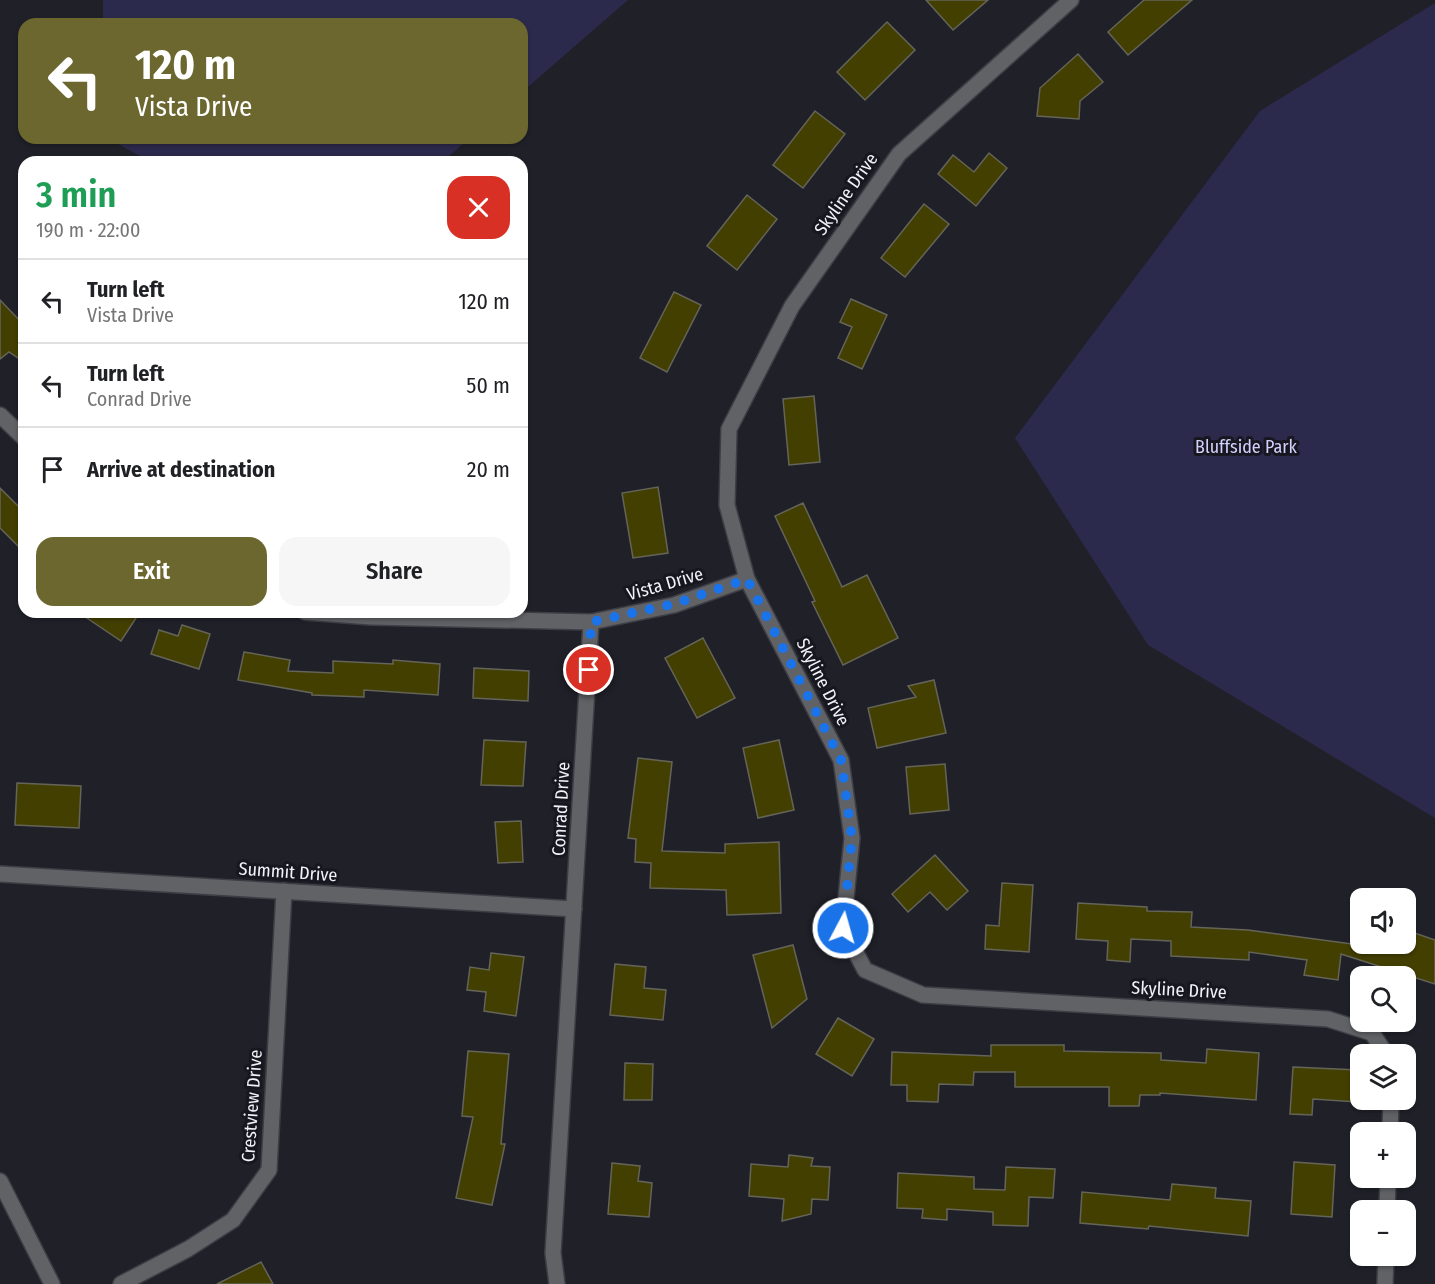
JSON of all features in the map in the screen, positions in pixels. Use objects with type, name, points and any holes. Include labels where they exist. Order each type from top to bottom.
[{"type":"street","name":"Skyline Drive","points":[[1071,0],[899,154],[792,306],[729,429],[727,506],[747,579],[841,760],[852,838],[843,928],[865,970],[923,994],[1328,1019],[1372,1033],[1379,1044]]},
{"type":"street","points":[[0,415],[18,432]]},
{"type":"street","name":"Vista Drive","points":[[591,622],[674,604],[747,579]]},
{"type":"street","points":[[415,618],[591,622]]},
{"type":"street","name":"Conrad Drive","points":[[557,1284],[553,1253],[591,622]]},
{"type":"street","name":"Summit Drive","points":[[0,874],[574,909]]},
{"type":"street","name":"Crestview Drive","points":[[121,1284],[188,1249],[233,1220],[269,1170],[285,891]]},
{"type":"street","points":[[0,1181],[52,1284]]},
{"type":"street","points":[[1385,1284],[1386,1266]]},
{"type":"green space","points":[[103,0],[628,0],[528,87],[528,18],[103,18]]},
{"type":"green space","name":"Bluffside Park","points":[[1435,3],[1435,818],[1148,645],[1015,438],[1260,111]]},
{"type":"green space","points":[[118,144],[463,144],[449,156],[140,156]]},
{"type":"building","points":[[926,0],[988,0],[953,30]]},
{"type":"building","points":[[1144,0],[1192,0],[1128,55],[1108,32]]},
{"type":"building","points":[[887,22],[915,50],[865,100],[837,72]]},
{"type":"building","points":[[1078,54],[1103,82],[1080,101],[1079,119],[1037,116],[1040,88]]},
{"type":"building","points":[[815,111],[845,134],[803,188],[773,165]]},
{"type":"building","points":[[989,153],[1007,168],[976,206],[938,174],[953,155],[974,172]]},
{"type":"building","points":[[747,195],[777,219],[737,270],[707,246]]},
{"type":"building","points":[[924,204],[949,224],[905,277],[881,258]]},
{"type":"building","points":[[674,292],[701,305],[667,372],[640,358]]},
{"type":"building","points":[[851,299],[887,315],[862,369],[838,358],[852,327],[840,322]]},
{"type":"building","points":[[0,300],[18,319],[18,358],[9,352],[0,359]]},
{"type":"building","points":[[814,396],[820,462],[789,465],[783,399]]},
{"type":"building","points":[[658,487],[668,553],[633,558],[622,493]]},
{"type":"building","points":[[0,488],[18,506],[18,546],[0,528]]},
{"type":"building","points":[[803,503],[842,587],[867,575],[898,638],[843,665],[812,602],[815,601],[775,516]]},
{"type":"building","points":[[87,618],[136,618],[121,641]]},
{"type":"building","points":[[182,625],[210,634],[199,669],[151,654],[159,630],[178,636]]},
{"type":"building","points":[[703,638],[735,698],[697,718],[665,658]]},
{"type":"building","points":[[244,652],[290,660],[288,671],[333,673],[333,661],[393,664],[393,660],[440,664],[438,695],[364,690],[364,697],[312,695],[312,693],[238,680]]},
{"type":"building","points":[[474,668],[529,671],[528,701],[473,698]]},
{"type":"building","points":[[934,680],[946,733],[877,748],[868,708],[916,697],[908,686]]},
{"type":"building","points":[[484,740],[526,742],[523,786],[481,785]]},
{"type":"building","points":[[779,740],[794,810],[758,818],[743,748]]},
{"type":"building","points":[[638,758],[672,762],[662,851],[725,853],[725,844],[779,842],[781,913],[727,915],[726,890],[650,888],[651,863],[635,862],[636,839],[628,838]]},
{"type":"building","points":[[945,764],[949,810],[910,814],[906,767]]},
{"type":"building","points":[[17,783],[81,786],[79,828],[15,825]]},
{"type":"building","points":[[521,821],[523,862],[498,863],[495,822]]},
{"type":"building","points":[[935,855],[968,891],[947,910],[930,892],[908,912],[892,894]]},
{"type":"building","points":[[1002,883],[1033,885],[1029,952],[985,949],[986,925],[999,926]]},
{"type":"building","points":[[1078,903],[1147,907],[1147,911],[1192,912],[1191,927],[1248,930],[1350,944],[1350,954],[1416,954],[1416,933],[1435,940],[1435,984],[1416,978],[1416,966],[1379,966],[1341,954],[1338,980],[1304,975],[1307,960],[1249,952],[1249,960],[1171,956],[1171,941],[1131,939],[1130,962],[1107,960],[1108,941],[1076,939]]},
{"type":"building","points":[[793,945],[807,999],[772,1028],[753,955]]},
{"type":"building","points":[[491,953],[524,957],[516,1016],[484,1011],[486,992],[467,990],[470,967],[489,970]]},
{"type":"building","points":[[615,964],[646,967],[644,988],[666,990],[663,1020],[610,1015]]},
{"type":"building","points":[[838,1018],[874,1039],[852,1076],[816,1054]]},
{"type":"building","points":[[991,1045],[1064,1045],[1064,1051],[1161,1053],[1161,1060],[1206,1063],[1207,1049],[1259,1053],[1256,1100],[1160,1093],[1160,1095],[1140,1095],[1139,1106],[1109,1106],[1109,1087],[1015,1087],[1015,1072],[974,1072],[973,1085],[939,1084],[938,1102],[907,1101],[907,1085],[891,1085],[892,1052],[991,1056]]},
{"type":"building","points":[[468,1051],[509,1054],[501,1144],[505,1144],[492,1205],[456,1198],[473,1117],[462,1116]]},
{"type":"building","points":[[625,1063],[653,1064],[652,1100],[624,1100]]},
{"type":"building","points":[[1293,1067],[1350,1070],[1350,1102],[1313,1099],[1312,1115],[1290,1114]]},
{"type":"building","points":[[789,1155],[813,1158],[811,1166],[830,1167],[828,1200],[812,1199],[811,1214],[782,1221],[784,1199],[749,1196],[751,1164],[788,1167]]},
{"type":"building","points":[[1294,1162],[1335,1165],[1332,1217],[1291,1214]]},
{"type":"building","points":[[612,1163],[640,1166],[638,1181],[652,1183],[649,1217],[608,1214]]},
{"type":"building","points":[[1006,1167],[1055,1169],[1053,1198],[1029,1197],[1028,1226],[993,1225],[993,1212],[947,1209],[947,1220],[922,1218],[923,1209],[897,1208],[898,1173],[974,1177],[974,1189],[1005,1190]]},
{"type":"building","points":[[1172,1184],[1216,1188],[1215,1198],[1251,1201],[1248,1236],[1149,1226],[1148,1229],[1080,1223],[1082,1192],[1170,1200]]},
{"type":"building","points":[[261,1262],[273,1284],[217,1284]]},
{"type":"route","points":[[589,670],[591,622],[674,604],[747,579],[841,760],[852,838],[843,928]]}]
